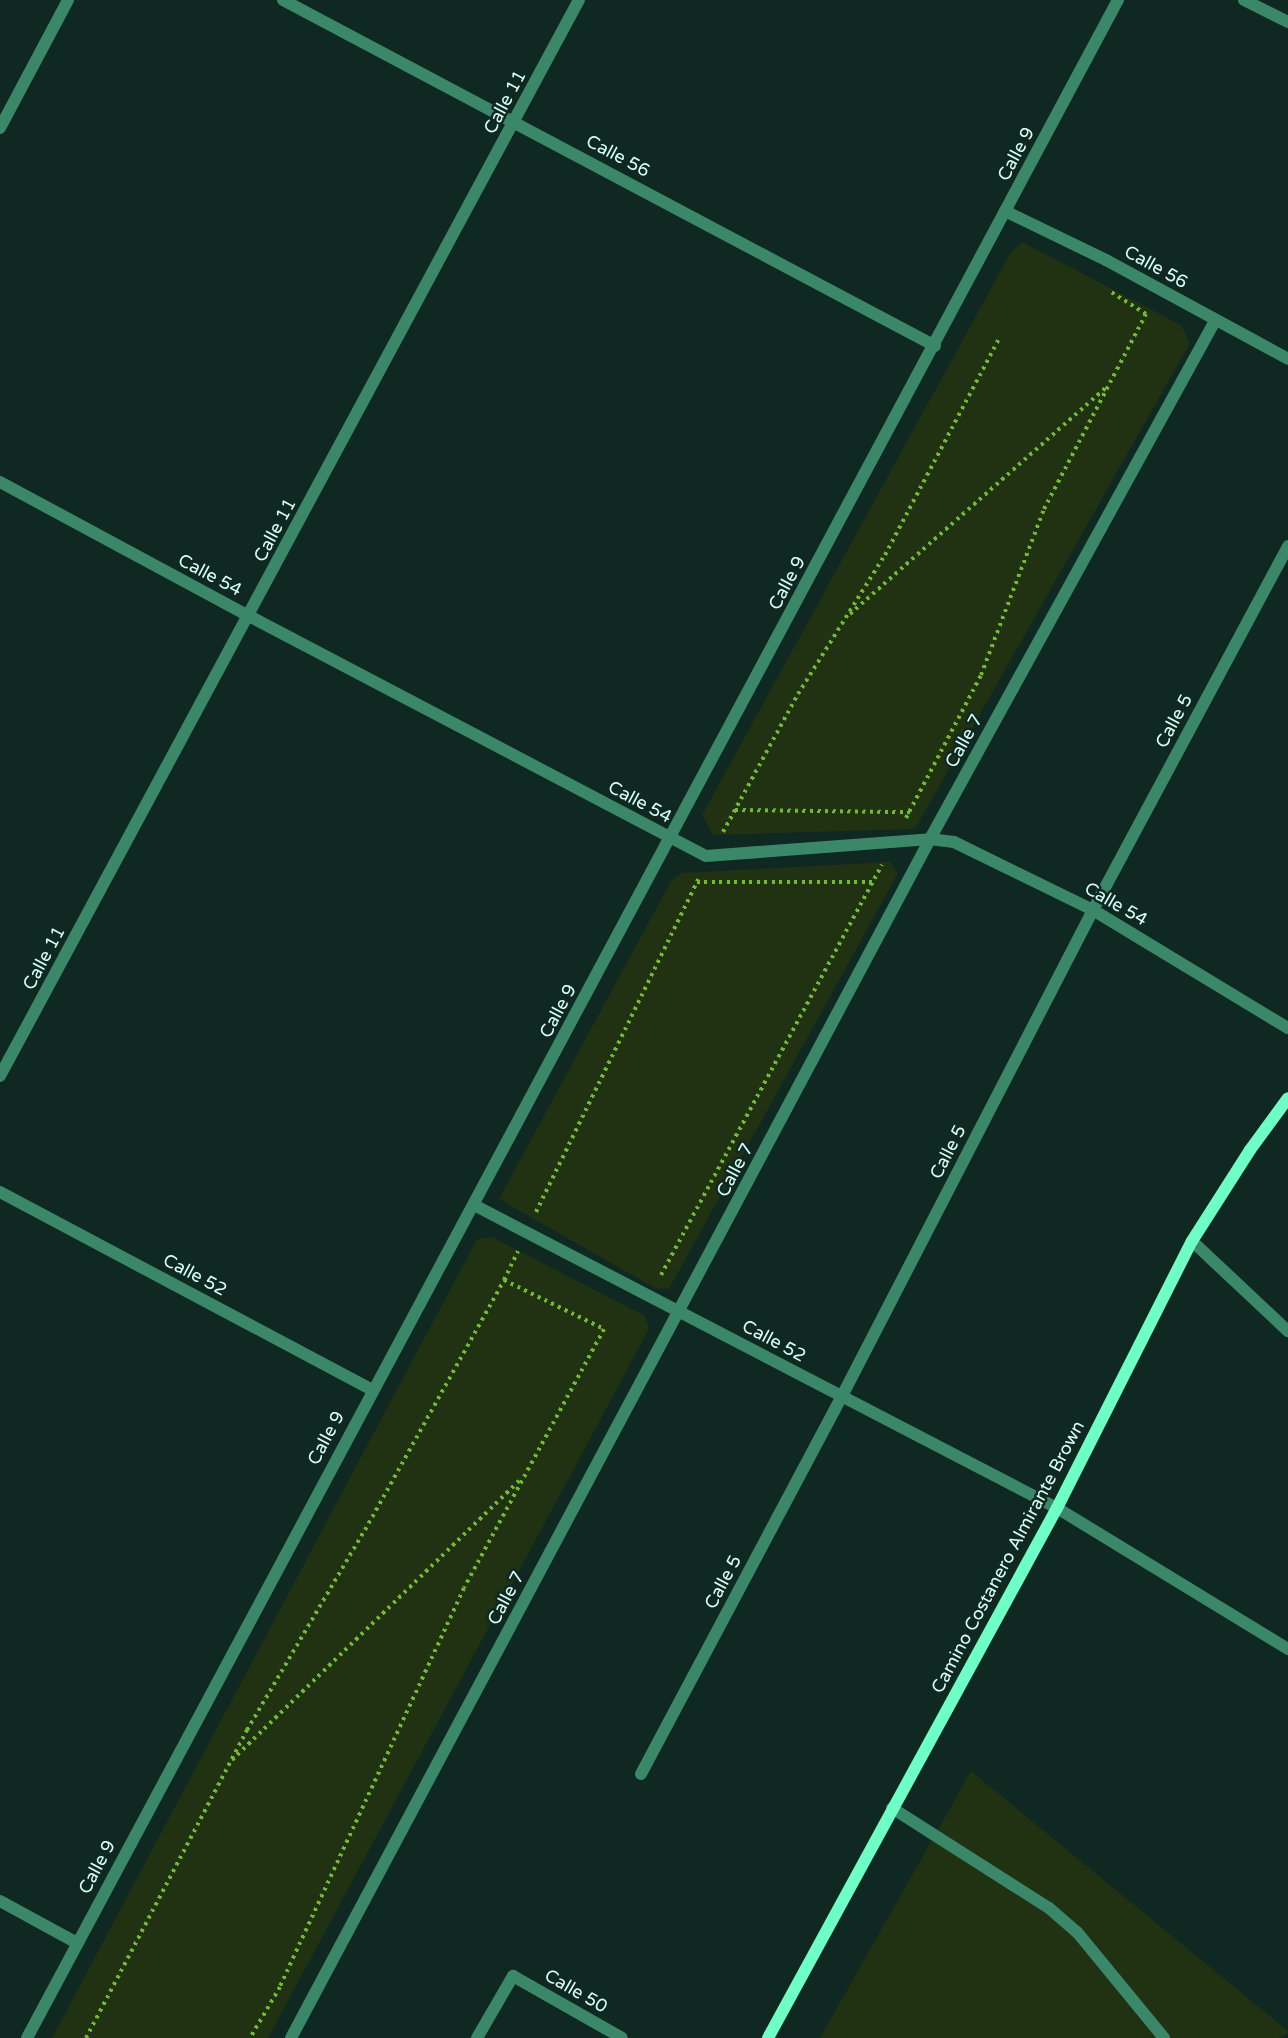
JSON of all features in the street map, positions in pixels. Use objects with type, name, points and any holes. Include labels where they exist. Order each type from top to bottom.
[{"type":"main road","name":"Camino Costanero Almirante Brown","points":[[768,2038],[1057,1508],[1192,1241],[1250,1150],[1288,1098]]},
{"type":"street","points":[[0,128],[68,0]]},
{"type":"street","name":"Calle 56","points":[[283,0],[935,346]]},
{"type":"street","name":"Calle 11","points":[[0,1076],[579,0]]},
{"type":"street","name":"Calle 9","points":[[27,2038],[935,346],[1118,0]]},
{"type":"street","points":[[1244,0],[1288,22]]},
{"type":"street","name":"Calle 56","points":[[1005,211],[1106,260],[1288,359]]},
{"type":"street","name":"Calle 7","points":[[291,2038],[680,1312],[930,839],[1215,321]]},
{"type":"street","name":"Calle 54","points":[[0,482],[670,839],[706,855],[930,839],[954,842],[1094,910],[1288,1028]]},
{"type":"street","name":"Calle 5","points":[[641,1774],[841,1398],[1094,910],[1288,546]]},
{"type":"street","name":"Calle 52","points":[[0,1192],[373,1390]]},
{"type":"street","name":"Calle 52","points":[[474,1205],[841,1398],[1057,1508],[1288,1649]]},
{"type":"street","points":[[1192,1241],[1288,1331]]},
{"type":"street","points":[[892,1808],[1049,1908],[1077,1932],[1164,2038]]},
{"type":"street","points":[[0,1901],[77,1943]]},
{"type":"street","name":"Calle 50","points":[[477,2038],[513,1976],[622,2038]]},
{"type":"path","points":[[649,1296],[874,882],[981,675],[1044,509],[1146,314],[1109,291]]},
{"type":"path","points":[[86,2038],[229,1763],[365,1530],[504,1280],[697,882],[735,810],[798,694],[885,555],[999,339]]},
{"type":"path","points":[[844,619],[1108,385]]},
{"type":"path","points":[[735,810],[910,812]]},
{"type":"path","points":[[697,882],[874,882]]},
{"type":"path","points":[[250,2038],[280,1986],[464,1588],[604,1329],[504,1280]]},
{"type":"path","points":[[229,1763],[525,1475]]},
{"type":"green space","points":[[1022,242],[1181,325],[1190,343],[915,829],[713,835],[702,815],[1011,252]]},
{"type":"green space","points":[[890,862],[898,873],[669,1289],[655,1288],[499,1199],[671,881],[682,873]]},
{"type":"green space","points":[[492,1237],[645,1316],[649,1329],[268,2038],[52,2038],[477,1239]]},
{"type":"green space","points":[[971,1771],[1288,2033],[1279,2038],[820,2038]]}]
